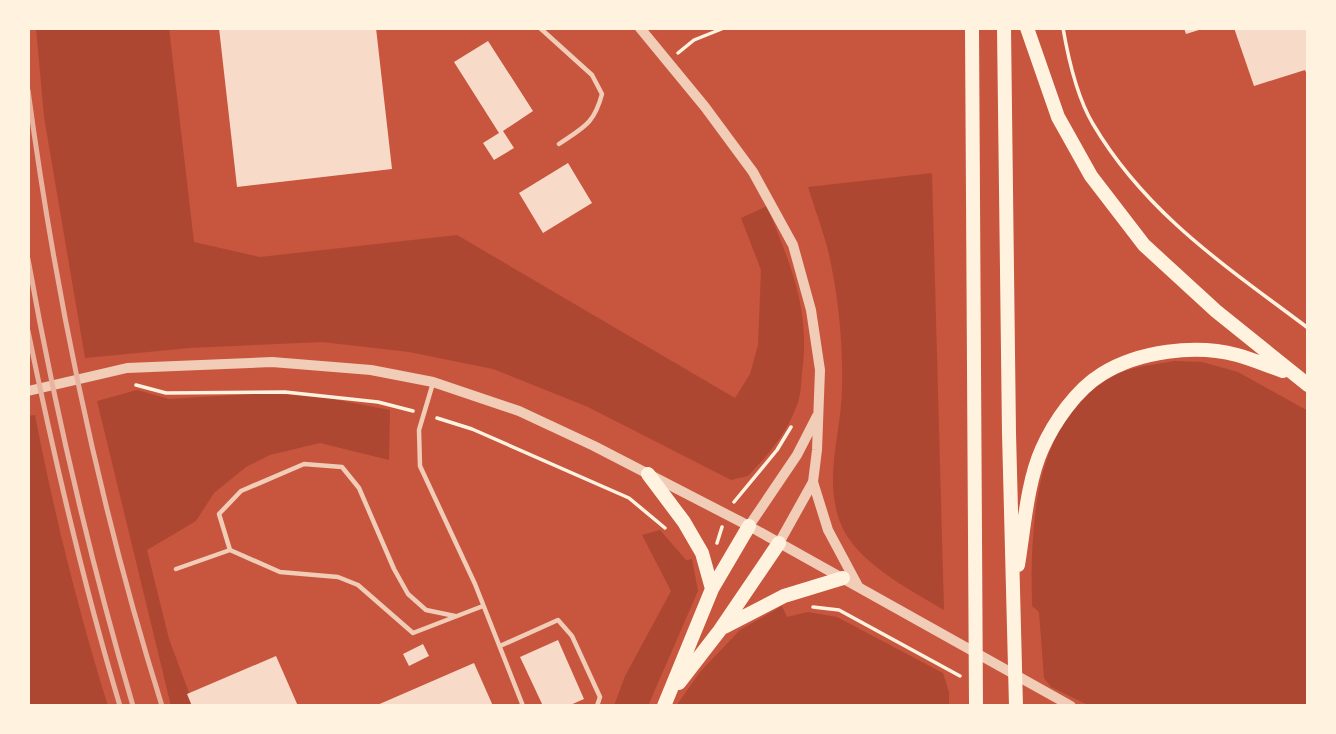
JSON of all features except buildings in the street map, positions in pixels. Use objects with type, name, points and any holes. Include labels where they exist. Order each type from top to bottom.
[{"type":"highway","points":[[972,28],[976,706]]},
{"type":"highway","points":[[1004,28],[1016,706]]},
{"type":"highway","points":[[1027,28],[1058,117],[1091,176],[1128,226],[1175,274],[1308,385]]},
{"type":"highway","points":[[1012,597],[1034,473],[1042,449],[1079,394],[1101,375],[1130,360],[1203,350],[1237,355],[1293,375]]},
{"type":"highway","points":[[648,474],[684,522],[702,553],[712,589]]},
{"type":"highway","points":[[665,702],[712,589],[749,526]]},
{"type":"highway","points":[[665,702],[720,630],[779,543]]},
{"type":"highway","points":[[720,630],[784,596],[843,578]]},
{"type":"street","points":[[640,28],[668,60],[753,172],[793,244],[811,310],[820,370],[820,411],[813,482],[828,530],[858,586]]},
{"type":"street","points":[[28,391],[127,368],[272,362],[370,370],[433,382],[519,411],[594,446],[749,526],[1071,706]]},
{"type":"street","points":[[749,526],[797,455],[820,411]]},
{"type":"street","points":[[779,543],[813,482]]},
{"type":"lane","points":[[540,28],[592,75],[602,94],[596,115],[585,127],[559,144]]},
{"type":"lane","points":[[433,382],[419,430],[420,466],[484,606],[523,706]]},
{"type":"lane","points":[[230,550],[219,514],[241,491],[304,464],[342,467],[359,488],[394,569],[408,594],[426,610],[455,616]]},
{"type":"lane","points":[[176,569],[230,550],[280,572],[338,578],[358,585],[413,633],[484,606]]},
{"type":"lane","points":[[500,646],[558,620],[572,636],[600,697],[597,706]]},
{"type":"path","points":[[668,60],[694,40],[724,28]]},
{"type":"path","points":[[1063,28],[1068,58],[1092,122],[1130,179],[1183,233],[1308,328]]},
{"type":"path","points":[[715,548],[725,514],[777,450],[796,420]]},
{"type":"path","points":[[805,606],[839,610],[966,680]]},
{"type":"shaded area","points":[[36,28],[169,28],[194,242],[260,257],[457,235],[735,398],[750,374],[758,345],[761,270],[741,218],[767,206],[791,267],[804,328],[800,394],[788,425],[770,452],[748,476],[731,480],[588,407],[493,369],[409,352],[322,342],[190,348],[85,358],[44,117]]},
{"type":"shaded area","points":[[932,173],[944,610],[900,584],[870,562],[847,536],[840,522],[835,505],[833,471],[842,386],[840,325],[829,254],[808,187]]},
{"type":"shaded area","points":[[1174,361],[1202,362],[1238,372],[1308,411],[1308,706],[1090,706],[1051,687],[1044,678],[1039,612],[1032,606],[1033,538],[1044,468],[1057,436],[1074,408],[1099,385],[1131,369]]},
{"type":"shaded area","points":[[137,390],[169,399],[267,393],[327,398],[390,410],[389,460],[320,443],[270,455],[246,467],[214,493],[196,521],[147,550],[169,639],[194,706],[171,706],[97,401]]},
{"type":"shaded area","points":[[35,415],[67,561],[108,706],[28,706],[28,416]]},
{"type":"shaded area","points":[[660,530],[686,560],[692,559],[698,591],[648,706],[614,706],[625,676],[671,591],[642,535]]},
{"type":"shaded area","points":[[782,606],[787,617],[808,612],[837,617],[943,673],[949,692],[949,706],[676,706],[700,672],[740,630]]},
{"type":"railway","points":[[28,90],[52,246],[82,401],[118,554],[162,706]]},
{"type":"railway","points":[[28,259],[74,484],[133,706]]},
{"type":"railway","points":[[28,331],[70,520],[120,706]]}]
